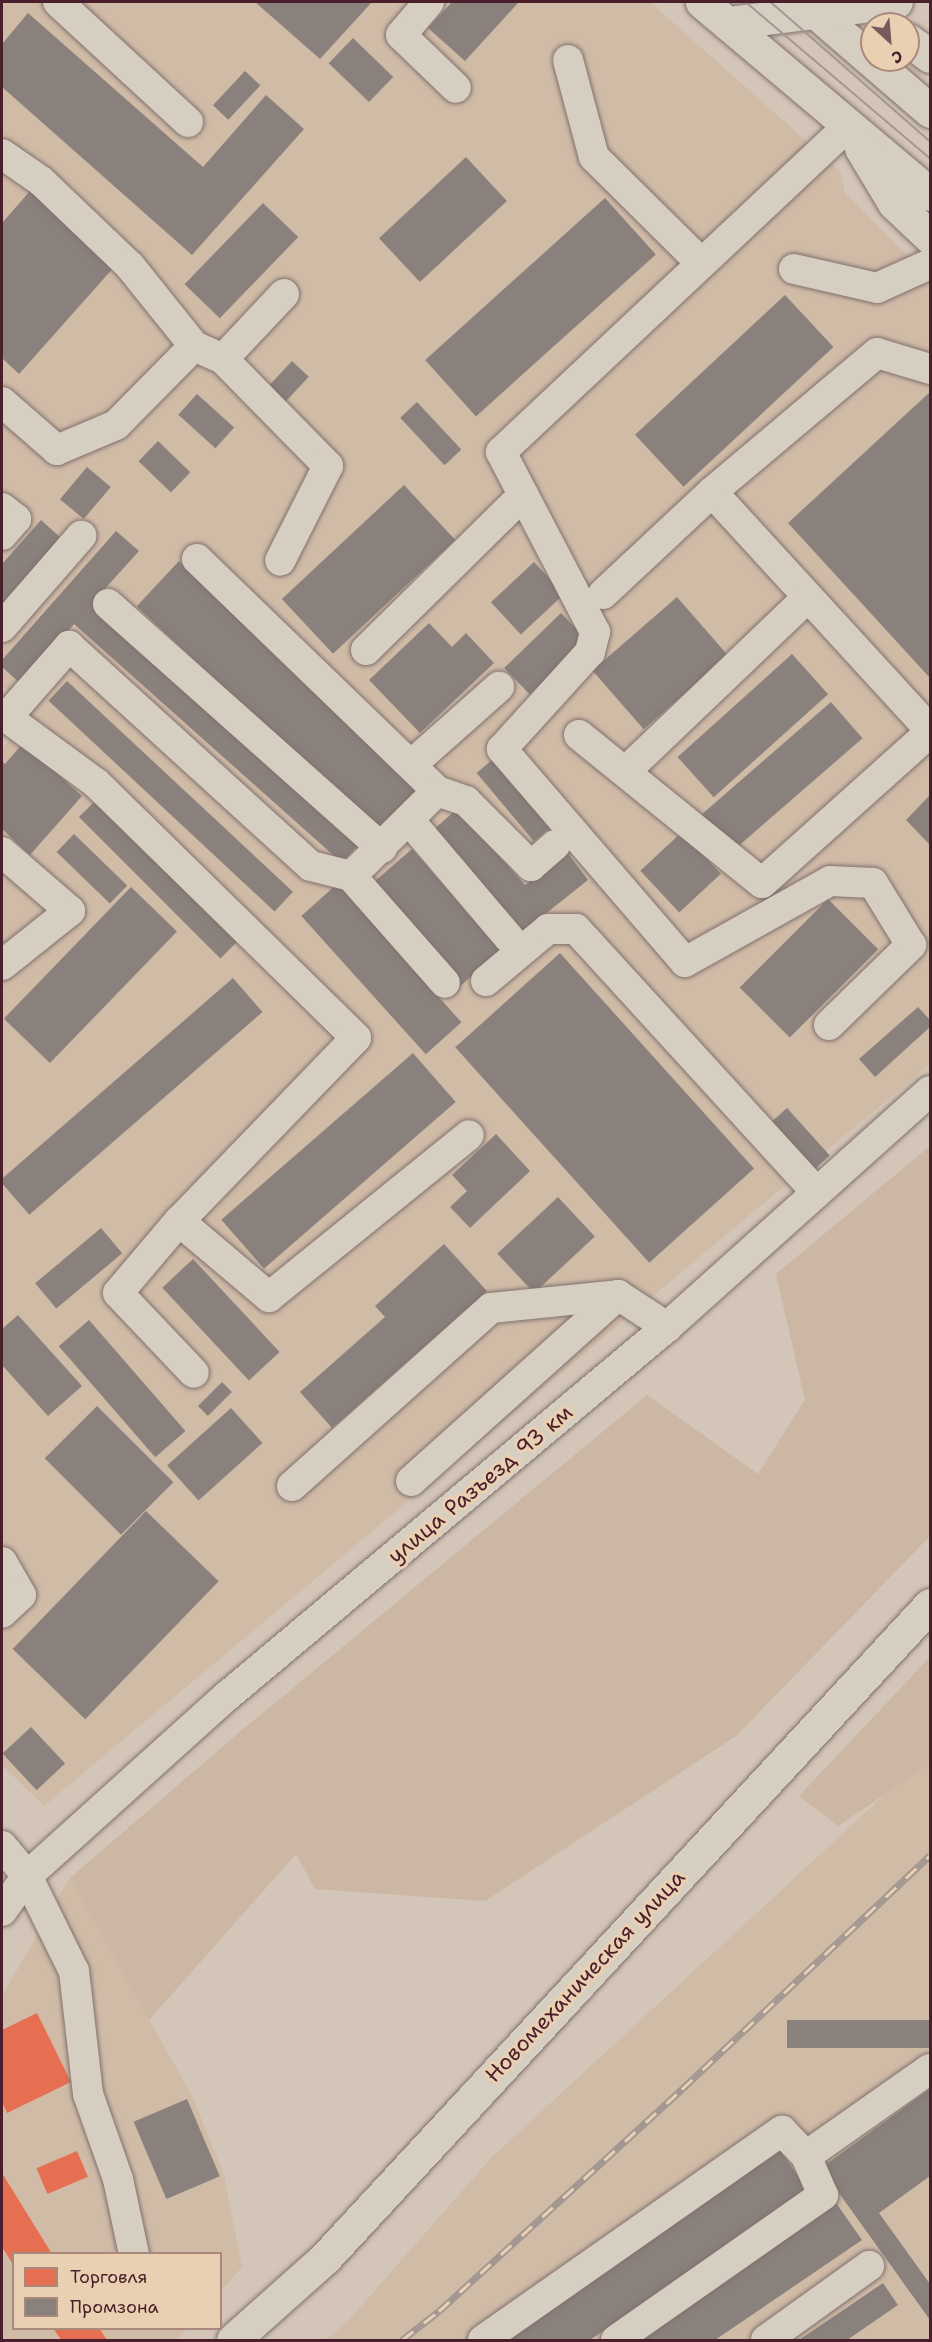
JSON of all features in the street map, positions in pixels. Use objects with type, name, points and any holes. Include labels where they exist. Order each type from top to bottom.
[{"type":"main road","points":[[702,2],[736,12],[809,7],[864,11],[896,2]]},
{"type":"main road","points":[[809,7],[930,111]]},
{"type":"main road","points":[[736,12],[848,126],[930,194]]},
{"type":"main road","points":[[848,126],[894,203],[930,237]]},
{"type":"main road","name":"Новомеханическая улица","points":[[232,2340],[325,2258],[930,1605]]},
{"type":"street","points":[[429,2],[400,35],[456,88]]},
{"type":"street","points":[[77,8],[188,122]]},
{"type":"street","points":[[568,60],[594,157],[702,263]]},
{"type":"street","points":[[829,1025],[911,945],[873,883],[830,881],[685,962],[502,749],[590,652],[595,632],[501,452],[848,126]]},
{"type":"street","points":[[2,154],[41,181],[130,266],[194,346],[223,359],[328,466],[280,561]]},
{"type":"street","points":[[794,269],[877,288],[930,264]]},
{"type":"street","points":[[223,359],[284,294]]},
{"type":"street","points":[[2,402],[57,450],[116,425],[194,346]]},
{"type":"street","points":[[603,594],[712,492],[877,353],[930,369]]},
{"type":"street","points":[[579,735],[762,883],[930,731],[712,492]]},
{"type":"street","points":[[366,650],[523,495]]},
{"type":"street","points":[[2,508],[16,519],[2,535]]},
{"type":"street","points":[[2,627],[81,536]]},
{"type":"street","points":[[197,559],[437,791],[466,801],[531,866],[555,845]]},
{"type":"street","points":[[625,772],[808,597]]},
{"type":"street","points":[[108,604],[382,848]]},
{"type":"street","points":[[194,1373],[118,1293],[179,1221],[356,1038],[96,783],[10,721],[69,646],[311,866],[351,876],[445,982]]},
{"type":"street","points":[[411,765],[499,687]]},
{"type":"street","points":[[351,876],[382,848],[437,791]]},
{"type":"street","points":[[409,820],[510,938]]},
{"type":"street","points":[[2,852],[70,911],[2,965]]},
{"type":"street","points":[[486,981],[548,929],[576,929],[817,1193]]},
{"type":"street","name":"улица Разъезд 93 км","points":[[2,1911],[27,1876],[227,1696],[667,1327],[930,1091]]},
{"type":"street","points":[[179,1221],[269,1297],[469,1135]]},
{"type":"street","points":[[292,1486],[491,1308],[618,1295],[667,1327]]},
{"type":"street","points":[[411,1481],[618,1295]]},
{"type":"street","points":[[2,1562],[21,1595],[2,1613]]},
{"type":"street","points":[[2,1846],[27,1876],[74,1971],[88,2094],[117,2179],[134,2252]]},
{"type":"street","points":[[806,2156],[930,2069]]},
{"type":"street","points":[[483,2340],[782,2131],[806,2156],[823,2195],[616,2340]]},
{"type":"street","points":[[766,2340],[869,2266]]},
{"type":"shaded area","points":[[2,2],[650,2],[840,171],[845,193],[930,278],[930,1064],[44,1806],[2,1765],[2,749],[33,708],[2,686]]},
{"type":"shaded area","points":[[930,1146],[930,1536],[736,1736],[485,1901],[315,1889],[296,1854],[149,2020],[70,1878],[235,1736],[647,1395],[758,1474],[805,1400],[776,1274]]},
{"type":"shaded area","points":[[930,1657],[930,1764],[838,1826],[799,1796]]},
{"type":"shaded area","points":[[930,1753],[930,2340],[325,2340],[348,2321],[491,2158]]},
{"type":"shaded area","points":[[70,1878],[192,2096],[224,2175],[242,2267],[222,2290],[222,2252],[12,2252],[12,2330],[187,2330],[174,2340],[2,2340],[2,1996]]},
{"type":"building: Торговля","points":[[37,2013],[71,2082],[7,2113],[2,2102],[2,2030]]},
{"type":"building: Торговля","points":[[77,2151],[88,2177],[47,2194],[36,2168]]},
{"type":"building: Торговля","points":[[2,2173],[51,2252],[12,2252],[12,2263],[2,2247]]},
{"type":"building: Торговля","points":[[54,2330],[100,2330],[107,2340],[61,2340]]},
{"type":"building: Промзона","points":[[255,2],[372,2],[320,59]]},
{"type":"building: Промзона","points":[[452,2],[519,2],[465,61],[428,28]]},
{"type":"building: Промзона","points":[[28,13],[203,167],[266,95],[304,129],[192,255],[2,87],[2,44]]},
{"type":"building: Промзона","points":[[353,38],[393,77],[369,102],[329,63]]},
{"type":"building: Промзона","points":[[245,71],[260,85],[228,120],[213,105]]},
{"type":"building: Промзона","points":[[466,157],[507,201],[420,282],[379,238]]},
{"type":"building: Промзона","points":[[30,191],[115,266],[19,374],[2,358],[2,223]]},
{"type":"building: Промзона","points":[[605,198],[656,254],[476,416],[425,360]]},
{"type":"building: Промзона","points":[[263,203],[298,237],[220,318],[185,284]]},
{"type":"building: Промзона","points":[[785,295],[833,347],[683,487],[635,435]]},
{"type":"building: Промзона","points":[[292,361],[309,377],[284,404],[267,388]]},
{"type":"building: Промзона","points":[[930,392],[930,678],[788,523]]},
{"type":"building: Промзона","points":[[197,394],[234,427],[215,448],[178,415]]},
{"type":"building: Промзона","points":[[417,402],[461,450],[445,465],[400,418]]},
{"type":"building: Промзона","points":[[158,441],[190,472],[171,492],[139,461]]},
{"type":"building: Промзона","points":[[87,467],[111,487],[84,519],[60,499]]},
{"type":"building: Промзона","points":[[404,485],[455,540],[333,654],[282,599]]},
{"type":"building: Промзона","points":[[41,520],[62,539],[2,606],[2,564]]},
{"type":"building: Промзона","points":[[116,531],[139,551],[93,602],[361,841],[342,863],[74,624],[21,684],[2,667],[2,660]]},
{"type":"building: Промзона","points":[[179,561],[423,788],[380,833],[137,606]]},
{"type":"building: Промзона","points":[[534,562],[564,594],[521,634],[491,602]]},
{"type":"building: Промзона","points":[[677,597],[728,656],[644,729],[592,670]]},
{"type":"building: Промзона","points":[[561,613],[587,640],[530,694],[504,668]]},
{"type":"building: Промзона","points":[[429,623],[452,647],[466,633],[494,663],[420,733],[369,680]]},
{"type":"building: Промзона","points":[[792,654],[828,694],[714,797],[678,757]]},
{"type":"building: Промзона","points":[[67,681],[293,892],[275,911],[49,701]]},
{"type":"building: Промзона","points":[[831,702],[862,738],[733,850],[702,814]]},
{"type":"building: Промзона","points":[[23,743],[82,796],[30,855],[2,829],[2,761],[5,764]]},
{"type":"building: Промзона","points":[[498,755],[555,823],[534,841],[477,773]]},
{"type":"building: Промзона","points":[[103,793],[244,934],[220,958],[79,817]]},
{"type":"building: Промзона","points":[[930,795],[930,845],[906,820]]},
{"type":"building: Промзона","points":[[457,809],[525,885],[567,852],[588,880],[524,931],[433,830]]},
{"type":"building: Промзона","points":[[682,832],[721,874],[679,913],[640,871]]},
{"type":"building: Промзона","points":[[74,834],[127,885],[110,903],[57,852]]},
{"type":"building: Промзона","points":[[412,849],[501,951],[459,987],[370,885]]},
{"type":"building: Промзона","points":[[337,884],[461,1022],[426,1054],[301,916]]},
{"type":"building: Промзона","points":[[131,887],[177,931],[50,1063],[4,1019]]},
{"type":"building: Промзона","points":[[828,899],[878,949],[790,1038],[740,987]]},
{"type":"building: Промзона","points":[[560,953],[754,1169],[649,1263],[455,1047]]},
{"type":"building: Промзона","points":[[233,978],[263,1012],[29,1215],[2,1183],[2,1179]]},
{"type":"building: Промзона","points":[[918,1007],[930,1020],[930,1027],[875,1077],[859,1059]]},
{"type":"building: Промзона","points":[[413,1053],[456,1102],[264,1269],[221,1220]]},
{"type":"building: Промзона","points":[[787,1108],[830,1156],[811,1172],[768,1125]]},
{"type":"building: Промзона","points":[[496,1134],[530,1171],[470,1228],[450,1207],[467,1191],[452,1175]]},
{"type":"building: Промзона","points":[[558,1197],[595,1236],[534,1293],[497,1254]]},
{"type":"building: Промзона","points":[[101,1228],[122,1253],[56,1309],[35,1283]]},
{"type":"building: Промзона","points":[[444,1244],[487,1291],[332,1428],[300,1392],[385,1317],[375,1306]]},
{"type":"building: Промзона","points":[[193,1259],[280,1352],[249,1381],[162,1288]]},
{"type":"building: Промзона","points":[[18,1315],[82,1386],[48,1416],[2,1365],[2,1329]]},
{"type":"building: Промзона","points":[[89,1320],[185,1431],[155,1457],[59,1346]]},
{"type":"building: Промзона","points":[[222,1382],[232,1392],[208,1416],[198,1406]]},
{"type":"building: Промзона","points":[[97,1406],[173,1482],[121,1535],[45,1458]]},
{"type":"building: Промзона","points":[[231,1408],[262,1443],[199,1500],[167,1466]]},
{"type":"building: Промзона","points":[[146,1511],[219,1581],[85,1719],[13,1649]]},
{"type":"building: Промзона","points":[[31,1727],[65,1764],[37,1790],[2,1754]]},
{"type":"building: Промзона","points":[[787,2020],[930,2020],[930,2048],[787,2048]]},
{"type":"building: Промзона","points":[[930,2089],[930,2176],[879,2213],[930,2284],[930,2320],[821,2168]]},
{"type":"building: Промзона","points":[[187,2099],[220,2176],[166,2199],[134,2122]]},
{"type":"building: Промзона","points":[[777,2146],[808,2190],[590,2340],[495,2340]]},
{"type":"building: Промзона","points":[[834,2200],[862,2240],[715,2340],[628,2340]]},
{"type":"building: Промзона","points":[[883,2283],[898,2305],[847,2340],[799,2340]]},
{"type":"tram line","points":[[746,2],[930,158]]},
{"type":"tram line","points":[[771,2],[930,141]]},
{"type":"railway","points":[[402,2340],[439,2311],[682,2089],[930,1855]]}]
